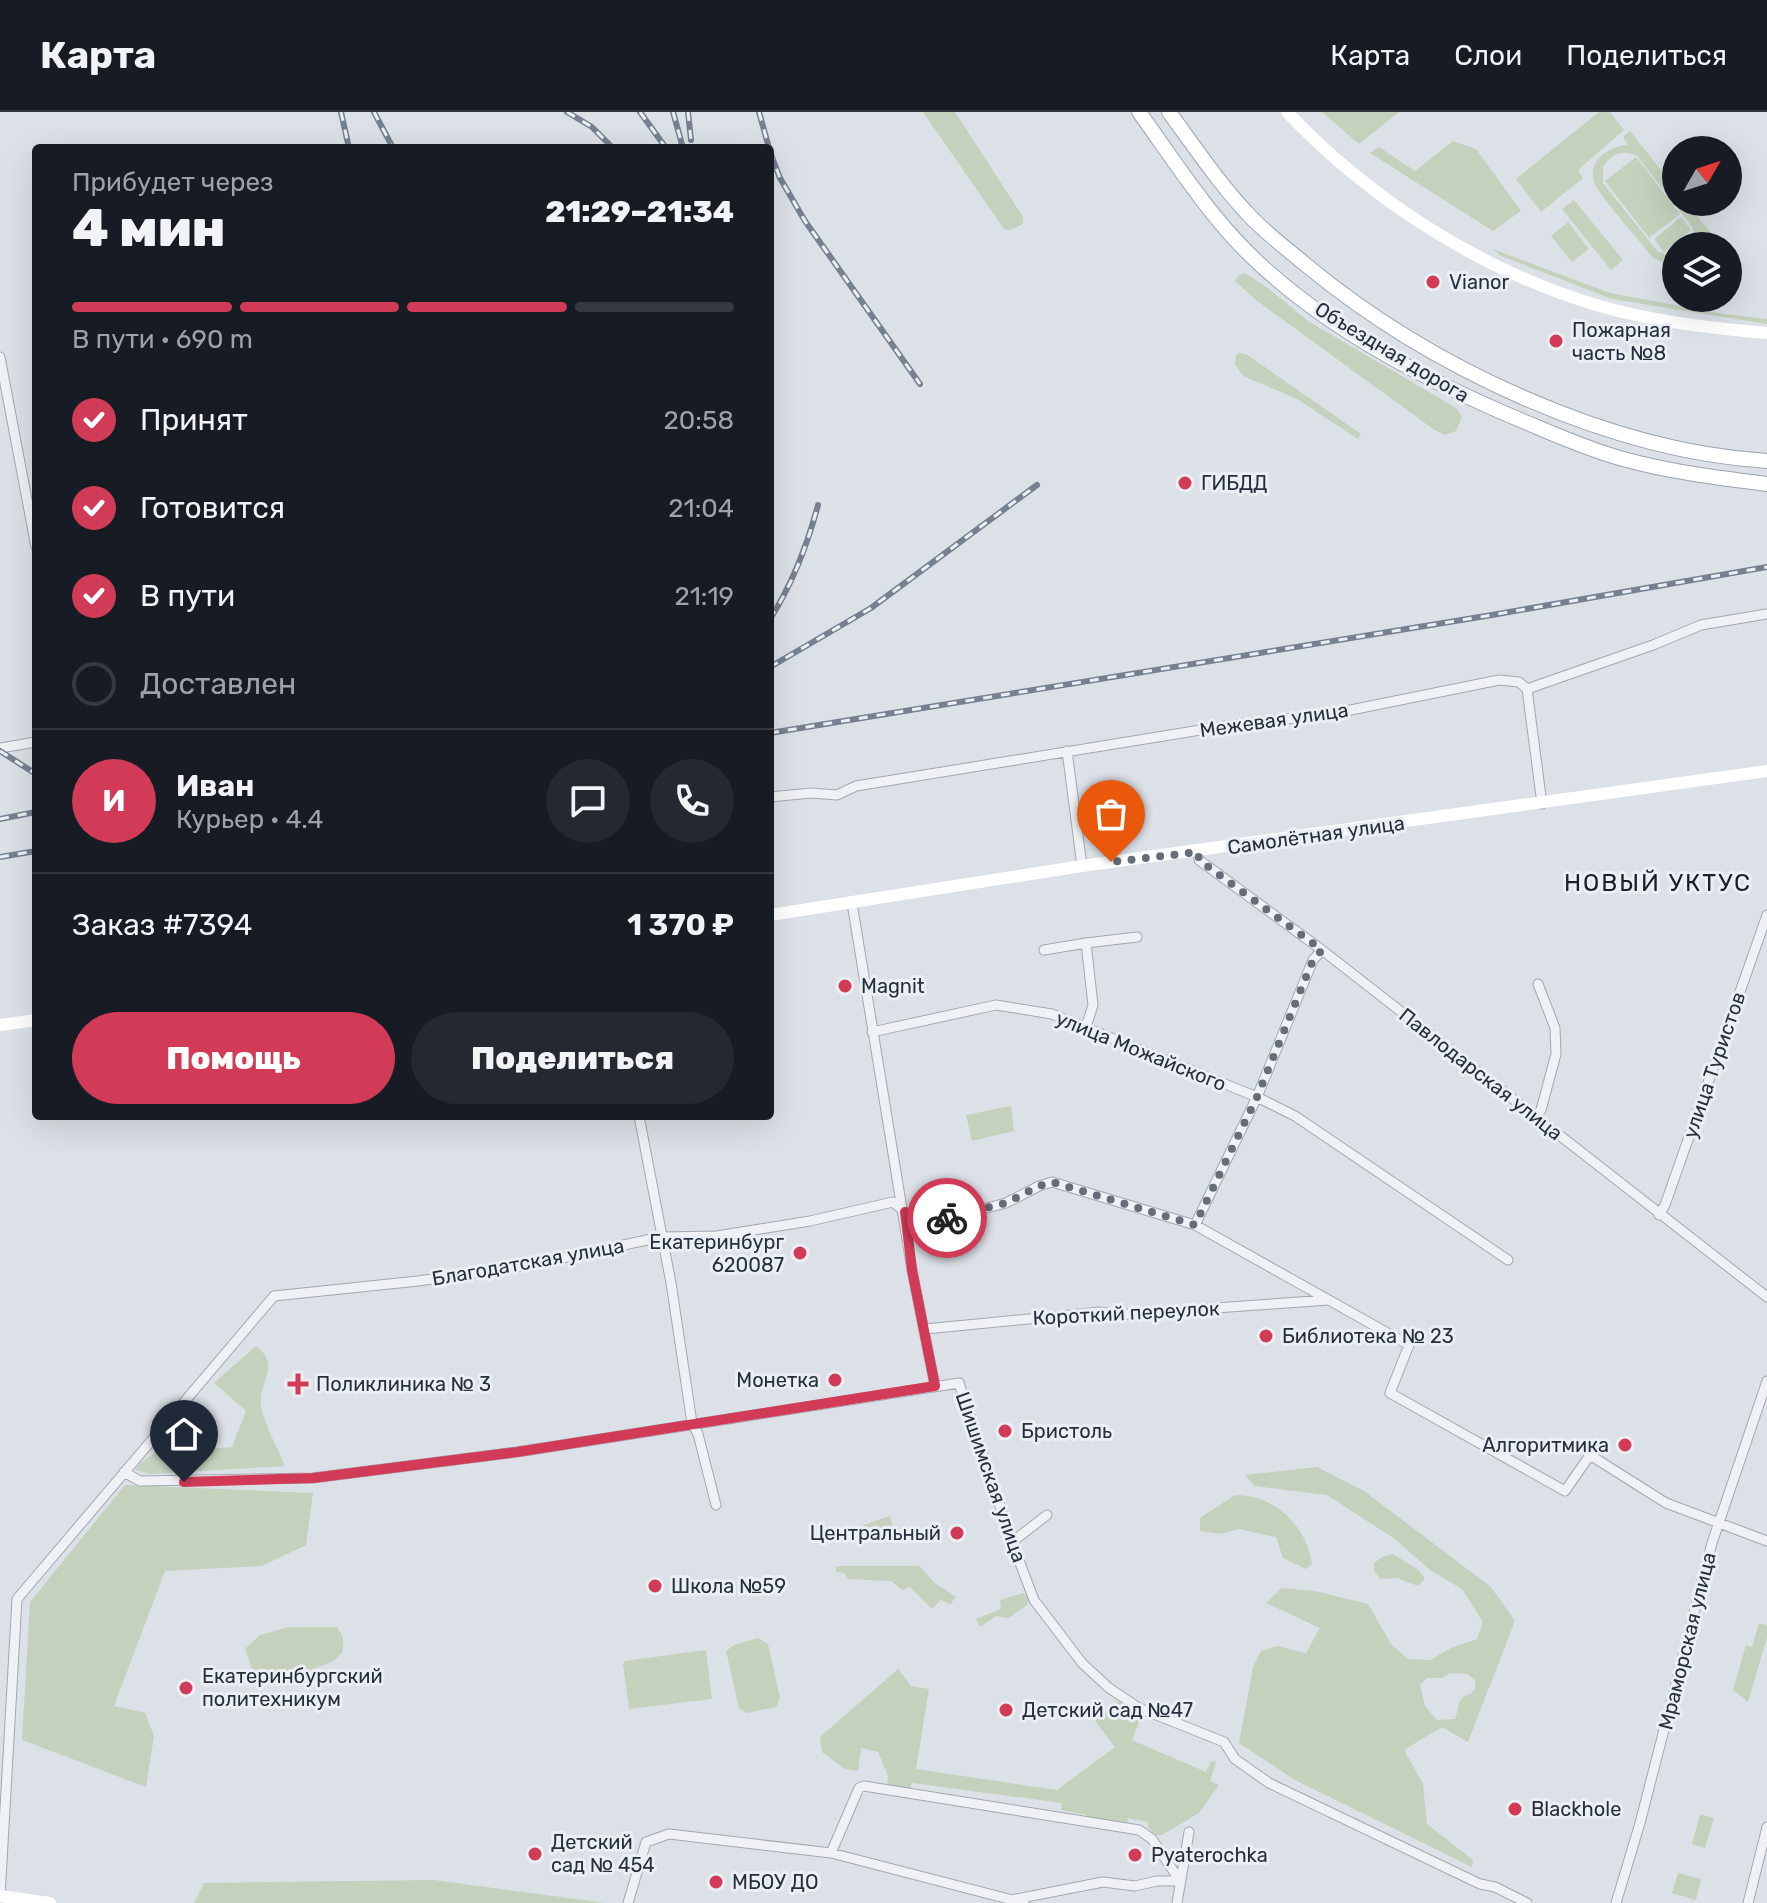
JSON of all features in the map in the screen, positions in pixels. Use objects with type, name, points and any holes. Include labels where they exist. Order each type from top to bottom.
[{"type":"main road","name":"Объездная дорога","points":[[1139,112],[1206,204],[1247,252],[1308,302],[1433,380],[1485,406],[1620,458],[1654,467],[1767,484]]},
{"type":"main road","name":"Объездная дорога","points":[[1169,112],[1229,193],[1264,230],[1326,281],[1413,342],[1488,382],[1625,434],[1671,447],[1767,461]]},
{"type":"main road","points":[[1287,112],[1345,167],[1430,228],[1493,263],[1594,304],[1711,328],[1767,333]]},
{"type":"main road","name":"Самолётная улица","points":[[774,914],[1082,866],[1767,771]]},
{"type":"main road","points":[[0,1025],[32,1021]]},
{"type":"main road","points":[[0,1896],[50,1903]]},
{"type":"street","points":[[0,357],[32,526]]},
{"type":"street","points":[[1542,804],[1527,689],[1701,625],[1767,614]]},
{"type":"street","name":"Межевая улица","points":[[774,797],[811,793],[837,795],[856,786],[1225,726],[1331,714],[1499,680],[1519,682],[1527,689]]},
{"type":"street","points":[[0,748],[32,743]]},
{"type":"street","points":[[1067,751],[1082,866]]},
{"type":"street","name":"Павлодарская улица","points":[[1198,852],[1199,860],[1322,950],[1767,1297]]},
{"type":"street","name":"Шишимская улица","points":[[852,903],[905,1212],[912,1270],[935,1386],[959,1383],[1034,1600],[1082,1663],[1109,1688],[1139,1708],[1224,1742],[1235,1759],[1269,1783],[1303,1801],[1527,1903]]},
{"type":"street","name":"улица Туристов","points":[[1659,1215],[1767,915]]},
{"type":"street","points":[[1044,950],[1137,937]]},
{"type":"street","points":[[1086,943],[1093,1005],[1086,1027]]},
{"type":"street","points":[[1195,1225],[1257,1097],[1313,960],[1322,950]]},
{"type":"street","points":[[1535,1117],[1541,1110],[1556,1054],[1555,1028],[1538,984]]},
{"type":"street","name":"улица Можайского","points":[[872,1032],[996,1005],[1052,1014],[1257,1097],[1295,1116],[1508,1260]]},
{"type":"street","points":[[640,1120],[671,1283],[692,1423],[698,1434],[716,1505]]},
{"type":"street","name":"Благодатская улица","points":[[0,1896],[17,1599],[274,1296],[489,1271],[661,1237],[717,1236],[810,1221],[893,1202],[921,1225],[1006,1203],[1052,1182],[1195,1225],[1409,1345],[1390,1393],[1565,1491],[1590,1455],[1666,1503],[1720,1523]]},
{"type":"street","name":"Короткий переулок","points":[[925,1329],[1100,1312],[1117,1315],[1328,1300]]},
{"type":"street","name":"Мраморская улица","points":[[1616,1903],[1712,1543],[1767,1381]]},
{"type":"street","points":[[124,1472],[140,1481],[313,1478],[517,1452],[935,1386]]},
{"type":"street","points":[[1012,1542],[1047,1515]]},
{"type":"street","points":[[1720,1523],[1767,1541]]},
{"type":"street","points":[[831,1853],[859,1788],[864,1786],[1139,1830],[1152,1839],[1180,1881]]},
{"type":"street","points":[[1748,1903],[1767,1827]]},
{"type":"street","points":[[1177,1903],[1189,1832]]},
{"type":"street","points":[[628,1903],[646,1842],[669,1834],[831,1853],[1024,1903]]},
{"type":"street","points":[[1012,1901],[1103,1882],[1135,1886],[1157,1881],[1180,1881]]},
{"type":"green space","points":[[923,112],[955,112],[1023,217],[1023,224],[1011,230],[1004,229]]},
{"type":"green space","points":[[1322,112],[1399,112],[1359,144]]},
{"type":"green space","points":[[1599,112],[1610,112],[1624,130],[1578,170],[1583,178],[1541,212],[1516,179]]},
{"type":"green space","points":[[1630,131],[1662,171],[1662,188],[1637,156],[1622,153],[1603,167],[1603,183],[1662,253],[1662,262],[1653,258],[1594,182],[1597,161],[1608,151],[1628,145],[1623,137]]},
{"type":"green space","points":[[1453,141],[1476,149],[1521,211],[1493,231],[1370,153],[1379,147],[1415,171]]},
{"type":"green space","points":[[1636,157],[1662,191],[1662,216],[1677,216],[1649,238],[1605,181]]},
{"type":"green space","points":[[1574,200],[1623,260],[1611,270],[1562,209]]},
{"type":"green space","points":[[1684,216],[1697,216],[1710,232],[1694,232]]},
{"type":"green space","points":[[1681,217],[1691,230],[1689,232],[1663,232]]},
{"type":"green space","points":[[1568,222],[1589,249],[1572,262],[1551,236]]},
{"type":"green space","points":[[1662,232],[1662,249],[1654,239]]},
{"type":"green space","points":[[1493,249],[1610,293],[1662,303],[1662,307],[1612,299],[1501,256]]},
{"type":"green space","points":[[1245,273],[1308,321],[1456,408],[1462,417],[1456,431],[1445,435],[1433,429],[1256,300],[1235,281]]},
{"type":"green space","points":[[1693,312],[1767,319],[1767,324]]},
{"type":"green space","points":[[1246,354],[1361,434],[1358,439],[1297,399],[1243,376],[1235,364],[1236,355]]},
{"type":"green space","points":[[1011,1106],[1014,1131],[972,1141],[966,1115]]},
{"type":"green space","points":[[256,1346],[264,1353],[268,1367],[261,1396],[262,1411],[285,1466],[151,1474],[135,1470],[185,1427],[206,1449],[232,1447],[246,1411],[214,1383]]},
{"type":"green space","points":[[1317,1467],[1364,1491],[1491,1587],[1515,1621],[1468,1742],[1442,1727],[1404,1750],[1423,1784],[1427,1824],[1473,1860],[1472,1867],[1295,1780],[1239,1743],[1253,1667],[1261,1651],[1277,1646],[1306,1653],[1320,1628],[1266,1603],[1281,1588],[1315,1591],[1368,1604],[1391,1644],[1408,1659],[1430,1660],[1453,1647],[1477,1639],[1483,1622],[1462,1589],[1430,1570],[1395,1539],[1327,1495],[1254,1486],[1245,1475]],"holes":[[[1451,1673],[1467,1674],[1475,1680],[1475,1688],[1460,1701],[1455,1719],[1437,1720],[1425,1706],[1420,1685],[1427,1678],[1441,1678]]]},
{"type":"green space","points":[[125,1485],[313,1493],[306,1545],[262,1566],[165,1571],[114,1706],[145,1713],[154,1736],[146,1787],[22,1740],[30,1602]]},
{"type":"green space","points":[[1235,1495],[1263,1500],[1286,1515],[1303,1537],[1312,1564],[1306,1569],[1283,1558],[1276,1537],[1239,1529],[1219,1534],[1200,1531],[1200,1518]]},
{"type":"green space","points":[[890,1516],[894,1531],[866,1540],[861,1526]]},
{"type":"green space","points":[[1393,1554],[1425,1578],[1418,1586],[1397,1578],[1380,1579],[1374,1571],[1374,1563]]},
{"type":"green space","points":[[839,1566],[919,1566],[935,1583],[956,1597],[950,1604],[941,1600],[932,1609],[910,1587],[902,1590],[891,1581],[848,1579],[844,1573],[836,1572]]},
{"type":"green space","points":[[1023,1593],[1029,1596],[1027,1605],[1009,1618],[996,1616],[980,1627],[976,1619],[1001,1609],[1000,1600]]},
{"type":"green space","points":[[1759,1623],[1767,1625],[1767,1637],[1748,1702],[1733,1690],[1746,1645],[1752,1647]]},
{"type":"green space","points":[[289,1627],[337,1627],[343,1637],[343,1652],[332,1662],[270,1684],[256,1680],[245,1649],[260,1635]]},
{"type":"green space","points":[[758,1638],[768,1644],[780,1698],[776,1707],[746,1713],[739,1708],[726,1651],[734,1645]]},
{"type":"green space","points":[[706,1650],[712,1699],[629,1709],[625,1661]]},
{"type":"green space","points":[[898,1669],[911,1686],[929,1689],[916,1769],[1057,1790],[1115,1747],[1095,1721],[1118,1701],[1143,1713],[1132,1740],[1206,1772],[1211,1761],[1216,1762],[1210,1781],[1219,1785],[1199,1813],[1162,1835],[1152,1835],[1148,1822],[1128,1818],[1127,1825],[1087,1819],[1086,1815],[1061,1810],[1062,1803],[912,1783],[909,1792],[887,1788],[888,1776],[878,1752],[861,1748],[858,1771],[845,1769],[822,1752],[820,1737]]},
{"type":"green space","points":[[1700,1814],[1714,1818],[1705,1848],[1692,1844]]},
{"type":"green space","points":[[1678,1873],[1701,1879],[1696,1900],[1672,1893]]},
{"type":"green space","points":[[434,1880],[605,1903],[194,1903],[204,1883]]},
{"type":"railway","points":[[341,112],[348,144]]},
{"type":"railway","points":[[374,112],[391,144]]},
{"type":"railway","points":[[567,112],[592,127],[609,144]]},
{"type":"railway","points":[[640,112],[663,144]]},
{"type":"railway","points":[[673,112],[682,144]]},
{"type":"railway","points":[[688,112],[691,140]]},
{"type":"railway","points":[[759,112],[768,144]]},
{"type":"railway","points":[[774,162],[805,221],[920,384]]},
{"type":"railway","points":[[774,665],[871,608],[1037,485]]},
{"type":"railway","points":[[774,612],[798,564],[818,505]]},
{"type":"railway","points":[[774,732],[1767,567]]},
{"type":"railway","points":[[0,751],[32,771]]},
{"type":"railway","points":[[0,819],[32,813]]},
{"type":"railway","points":[[0,857],[32,852]]},
{"type":"way so far","points":[[947,1218],[1006,1203],[1052,1182],[1195,1225],[1257,1097],[1313,960],[1322,950],[1199,860],[1198,852],[1111,862]]},
{"type":"place","name":"Vianor","points":[[1433,282]]},
{"type":"place","name":"Пожарная часть №8","points":[[1556,341]]},
{"type":"place","name":"ГИБДД","points":[[1185,483]]},
{"type":"place","name":"Magnit","points":[[845,986]]},
{"type":"place","name":"Екатеринбург 620087","points":[[800,1253]]},
{"type":"place","name":"Библиотека № 23","points":[[1266,1336]]},
{"type":"place","name":"Монетка","points":[[835,1380]]},
{"type":"place","name":"Поликлиника № 3","points":[[298,1384]]},
{"type":"place","name":"Бристоль","points":[[1005,1431]]},
{"type":"place","name":"Алгоритмика","points":[[1625,1445]]},
{"type":"place","name":"Центральный","points":[[957,1533]]},
{"type":"place","name":"Школа №59","points":[[655,1586]]},
{"type":"place","name":"Екатеринбургский политехникум","points":[[186,1688]]},
{"type":"place","name":"Детский сад №47","points":[[1006,1710]]},
{"type":"place","name":"Blackhole","points":[[1515,1809]]},
{"type":"place","name":"Детский сад № 454","points":[[535,1854]]},
{"type":"place","name":"Pyaterochka","points":[[1135,1855]]},
{"type":"place","name":"МБОУ ДО","points":[[716,1882]]},
{"type":"district","name":"НОВЫЙ УКТУС","points":[[1658,883]]},
{"type":"route","points":[[184,1482],[313,1478],[517,1452],[935,1386],[912,1270],[905,1212],[921,1225],[947,1218]]}]
